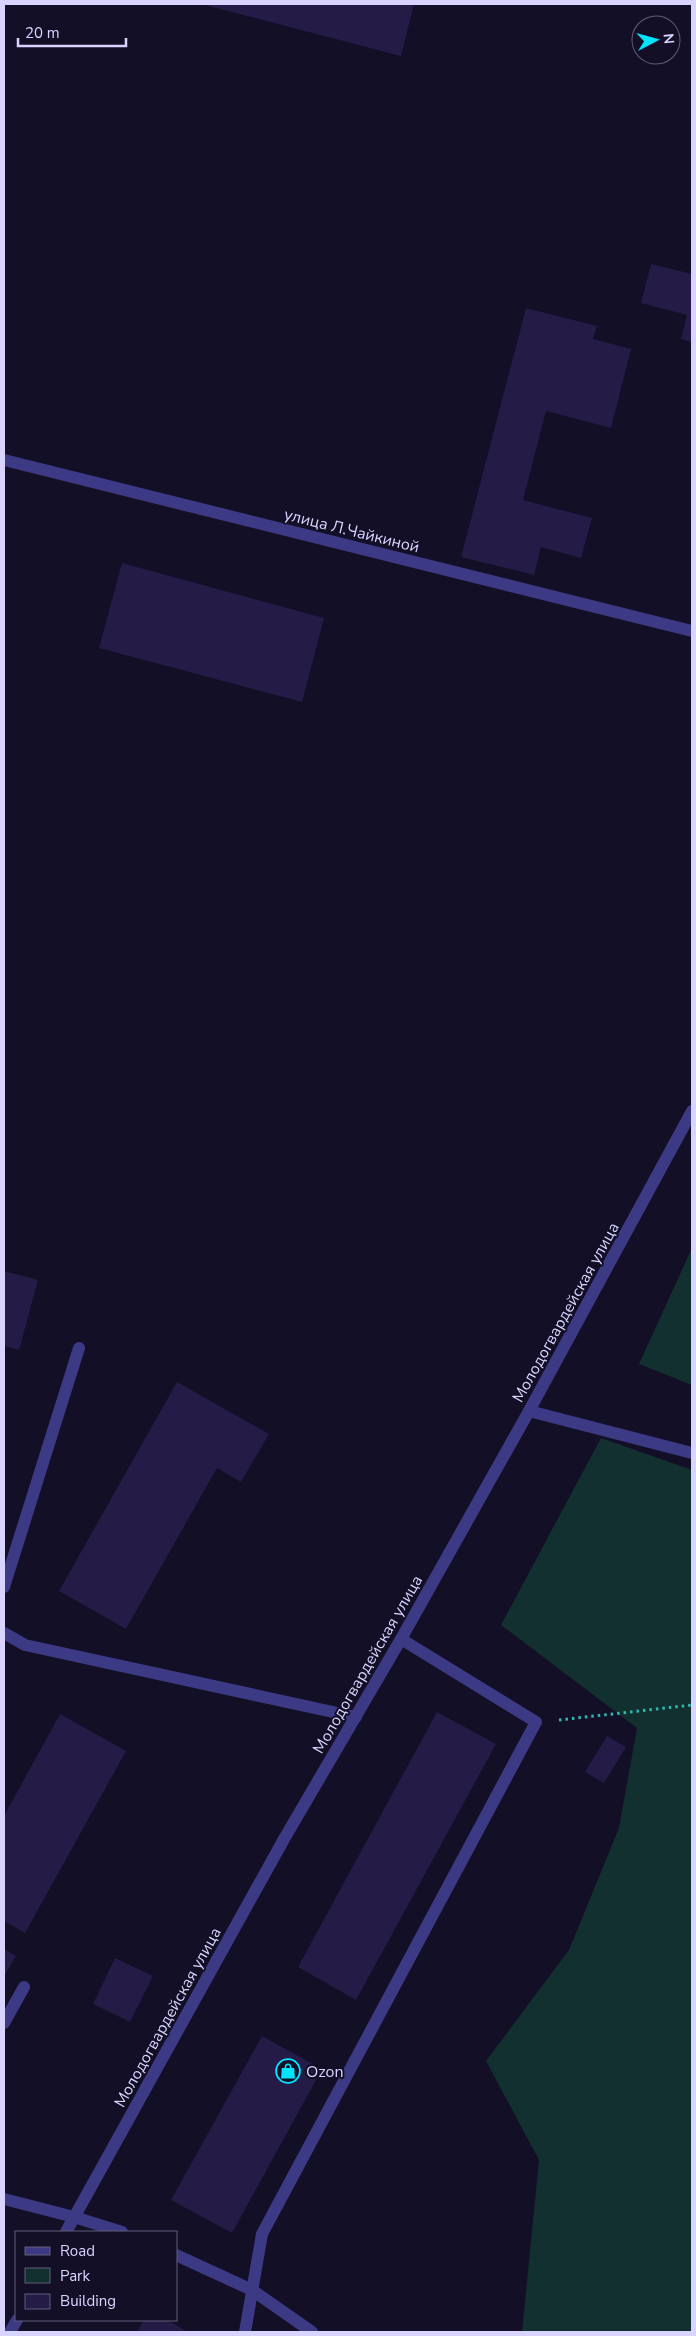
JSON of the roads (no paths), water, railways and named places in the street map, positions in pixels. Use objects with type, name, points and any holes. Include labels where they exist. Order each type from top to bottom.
[{"type":"street","name":"улица Л.Чайкиной","points":[[4,460],[692,631]]},
{"type":"street","name":"Молодогвардейская улица","points":[[67,2231],[284,1839],[401,1639],[529,1411],[692,1111]]},
{"type":"street","points":[[4,1587],[79,1348]]},
{"type":"street","points":[[529,1411],[692,1454]]},
{"type":"street","points":[[4,1633],[25,1645],[356,1717]]},
{"type":"street","points":[[245,2332],[262,2234],[536,1722],[401,1639]]},
{"type":"street","points":[[4,2023],[24,1987]]},
{"type":"street","points":[[4,2199],[119,2231]]},
{"type":"street","points":[[178,2256],[252,2290],[312,2332]]},
{"type":"street","points":[[10,2332],[16,2321]]},
{"type":"place","name":"Ozon","points":[[288,2071]]}]
